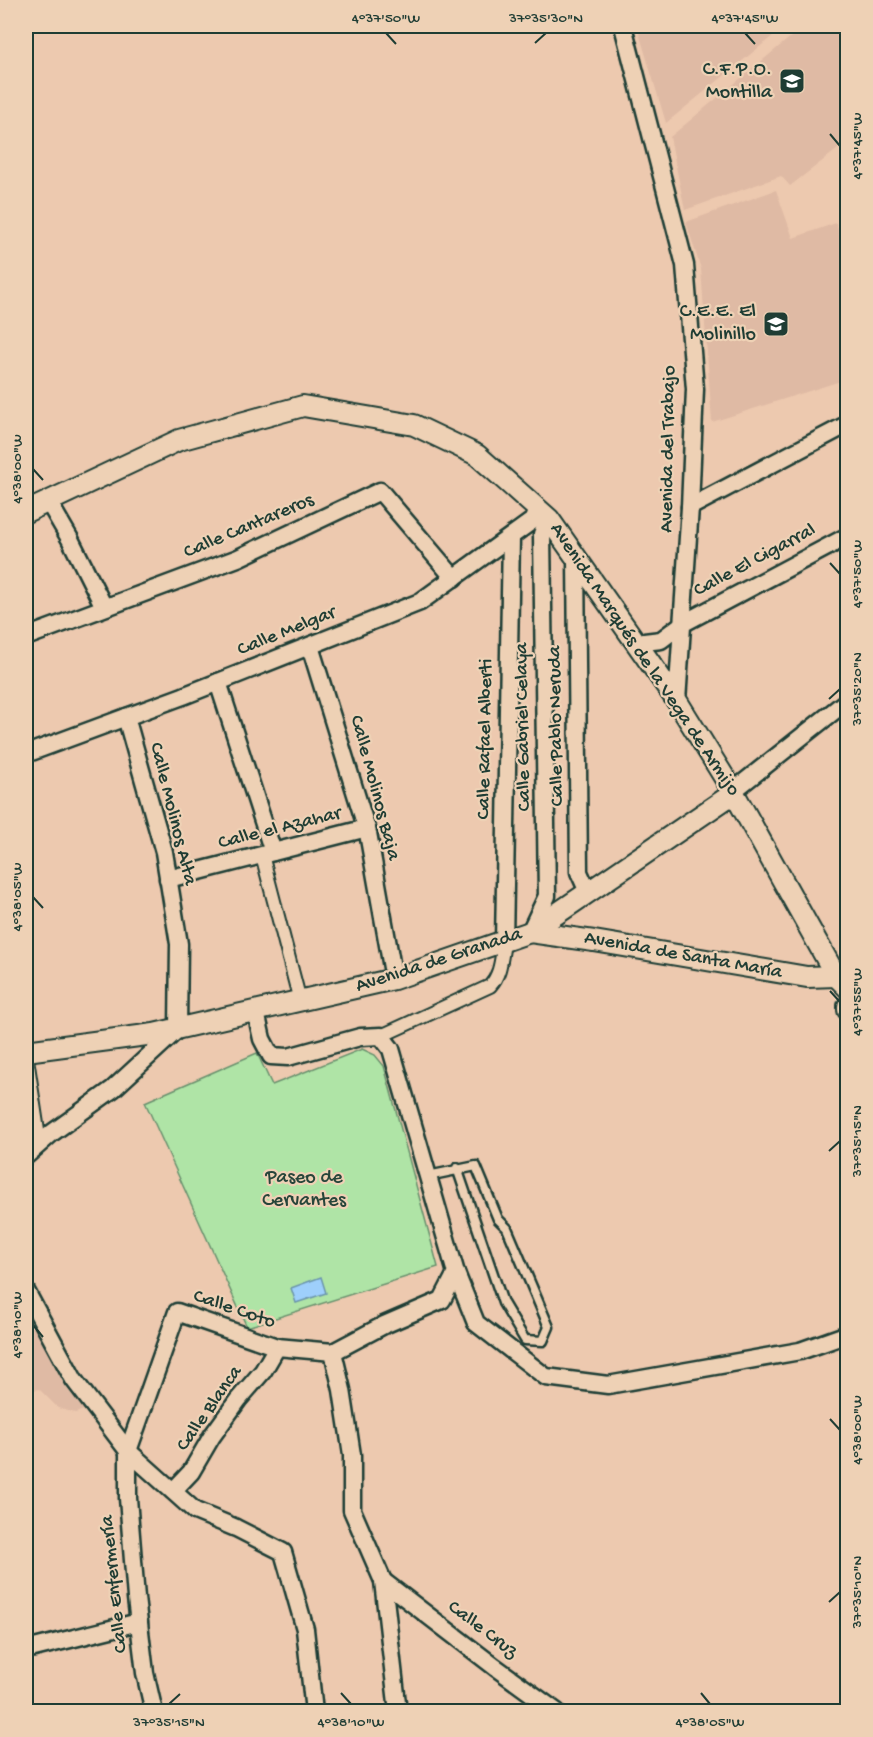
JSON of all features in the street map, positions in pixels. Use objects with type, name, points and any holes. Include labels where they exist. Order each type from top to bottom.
[{"type":"street","name":"Avenida del Trabajo","points":[[623,26],[685,265],[695,389],[690,507],[676,701]]},
{"type":"street","name":"Avenida Marqués de la Vega de Armijo","points":[[26,512],[179,440],[303,406],[414,425],[477,455],[546,516],[676,701],[734,792],[842,982]]},
{"type":"street","points":[[690,507],[848,424]]},
{"type":"street","name":"Calle Cantareros","points":[[26,637],[238,558],[380,491],[454,578]]},
{"type":"street","points":[[48,501],[70,539],[104,608]]},
{"type":"street","name":"Calle Melgar","points":[[26,754],[218,682],[420,602],[511,537],[546,516]]},
{"type":"street","name":"Calle Gabriel Celaya","points":[[530,932],[547,896],[542,534],[546,516]]},
{"type":"street","name":"Calle El Cigarral","points":[[636,644],[661,640],[682,624],[848,536]]},
{"type":"street","name":"Calle Rafael Alberti","points":[[504,943],[511,537]]},
{"type":"street","name":"Calle Pablo Neruda","points":[[576,558],[579,872],[588,892]]},
{"type":"street","name":"Calle Molinos Baja","points":[[309,646],[367,828],[394,979]]},
{"type":"street","points":[[218,682],[267,854],[300,1001]]},
{"type":"street","points":[[734,792],[848,700]]},
{"type":"street","name":"Calle Molinos Alta","points":[[126,717],[164,852],[179,944],[178,1029]]},
{"type":"street","name":"Avenida de Granada","points":[[26,1051],[154,1034],[256,1012],[394,979],[504,943],[530,932],[734,792]]},
{"type":"street","name":"Calle el Azahar","points":[[168,879],[367,828]]},
{"type":"street","name":"Avenida de Santa María","points":[[530,932],[842,982]]},
{"type":"street","points":[[256,1012],[262,1039],[272,1056],[288,1057],[360,1036],[381,1036],[490,986],[498,974],[504,943]]},
{"type":"street","points":[[26,1156],[113,1089],[178,1029]]},
{"type":"street","points":[[381,1036],[391,1049],[456,1273],[476,1323],[546,1377],[608,1385],[800,1351],[848,1334]]},
{"type":"street","points":[[26,1051],[40,1144]]},
{"type":"street","points":[[278,1347],[333,1352],[384,1325],[442,1300],[456,1273]]},
{"type":"street","points":[[26,1291],[74,1380],[128,1451],[195,1511],[236,1528],[283,1552],[305,1629],[314,1712]]},
{"type":"street","name":"Calle Enfermería","points":[[154,1712],[145,1673],[139,1622],[128,1498],[128,1451],[177,1312]]},
{"type":"street","name":"Calle Coto","points":[[177,1312],[278,1347]]},
{"type":"street","name":"Calle Blanca","points":[[173,1491],[191,1472],[212,1436],[263,1371],[278,1347]]},
{"type":"street","points":[[333,1352],[342,1390],[352,1455],[352,1510],[383,1581],[398,1712]]},
{"type":"street","name":"Calle Cruz","points":[[383,1581],[557,1712]]},
{"type":"street","points":[[26,1650],[139,1622]]},
{"type":"lane","points":[[428,1176],[457,1168],[476,1166],[498,1219],[507,1228],[549,1327],[543,1341],[525,1340],[503,1303],[457,1168]]},
{"type":"shaded area","points":[[637,26],[785,26],[666,123]]},
{"type":"shaded area","name":"C.F.P.O. Montilla","points":[[804,26],[847,26],[847,142],[790,186],[781,176],[685,210],[670,137]]},
{"type":"shaded area","name":"C.E.E. El Molinillo","points":[[776,190],[793,238],[836,223],[847,256],[847,379],[712,422],[701,269],[686,222]]},
{"type":"shaded area","points":[[26,1312],[65,1386],[84,1410],[75,1413],[58,1408],[39,1389],[26,1392]]},
{"type":"green space","name":"Paseo de Cervantes","points":[[362,1049],[375,1055],[384,1066],[438,1267],[247,1327],[145,1102],[257,1053],[272,1085]]},
{"type":"water","points":[[321,1277],[326,1293],[296,1303],[291,1288]]},
{"type":"place","name":"C.F.P.O. Montilla","points":[[792,81]]},
{"type":"place","name":"C.E.E. El Molinillo","points":[[776,324]]}]
